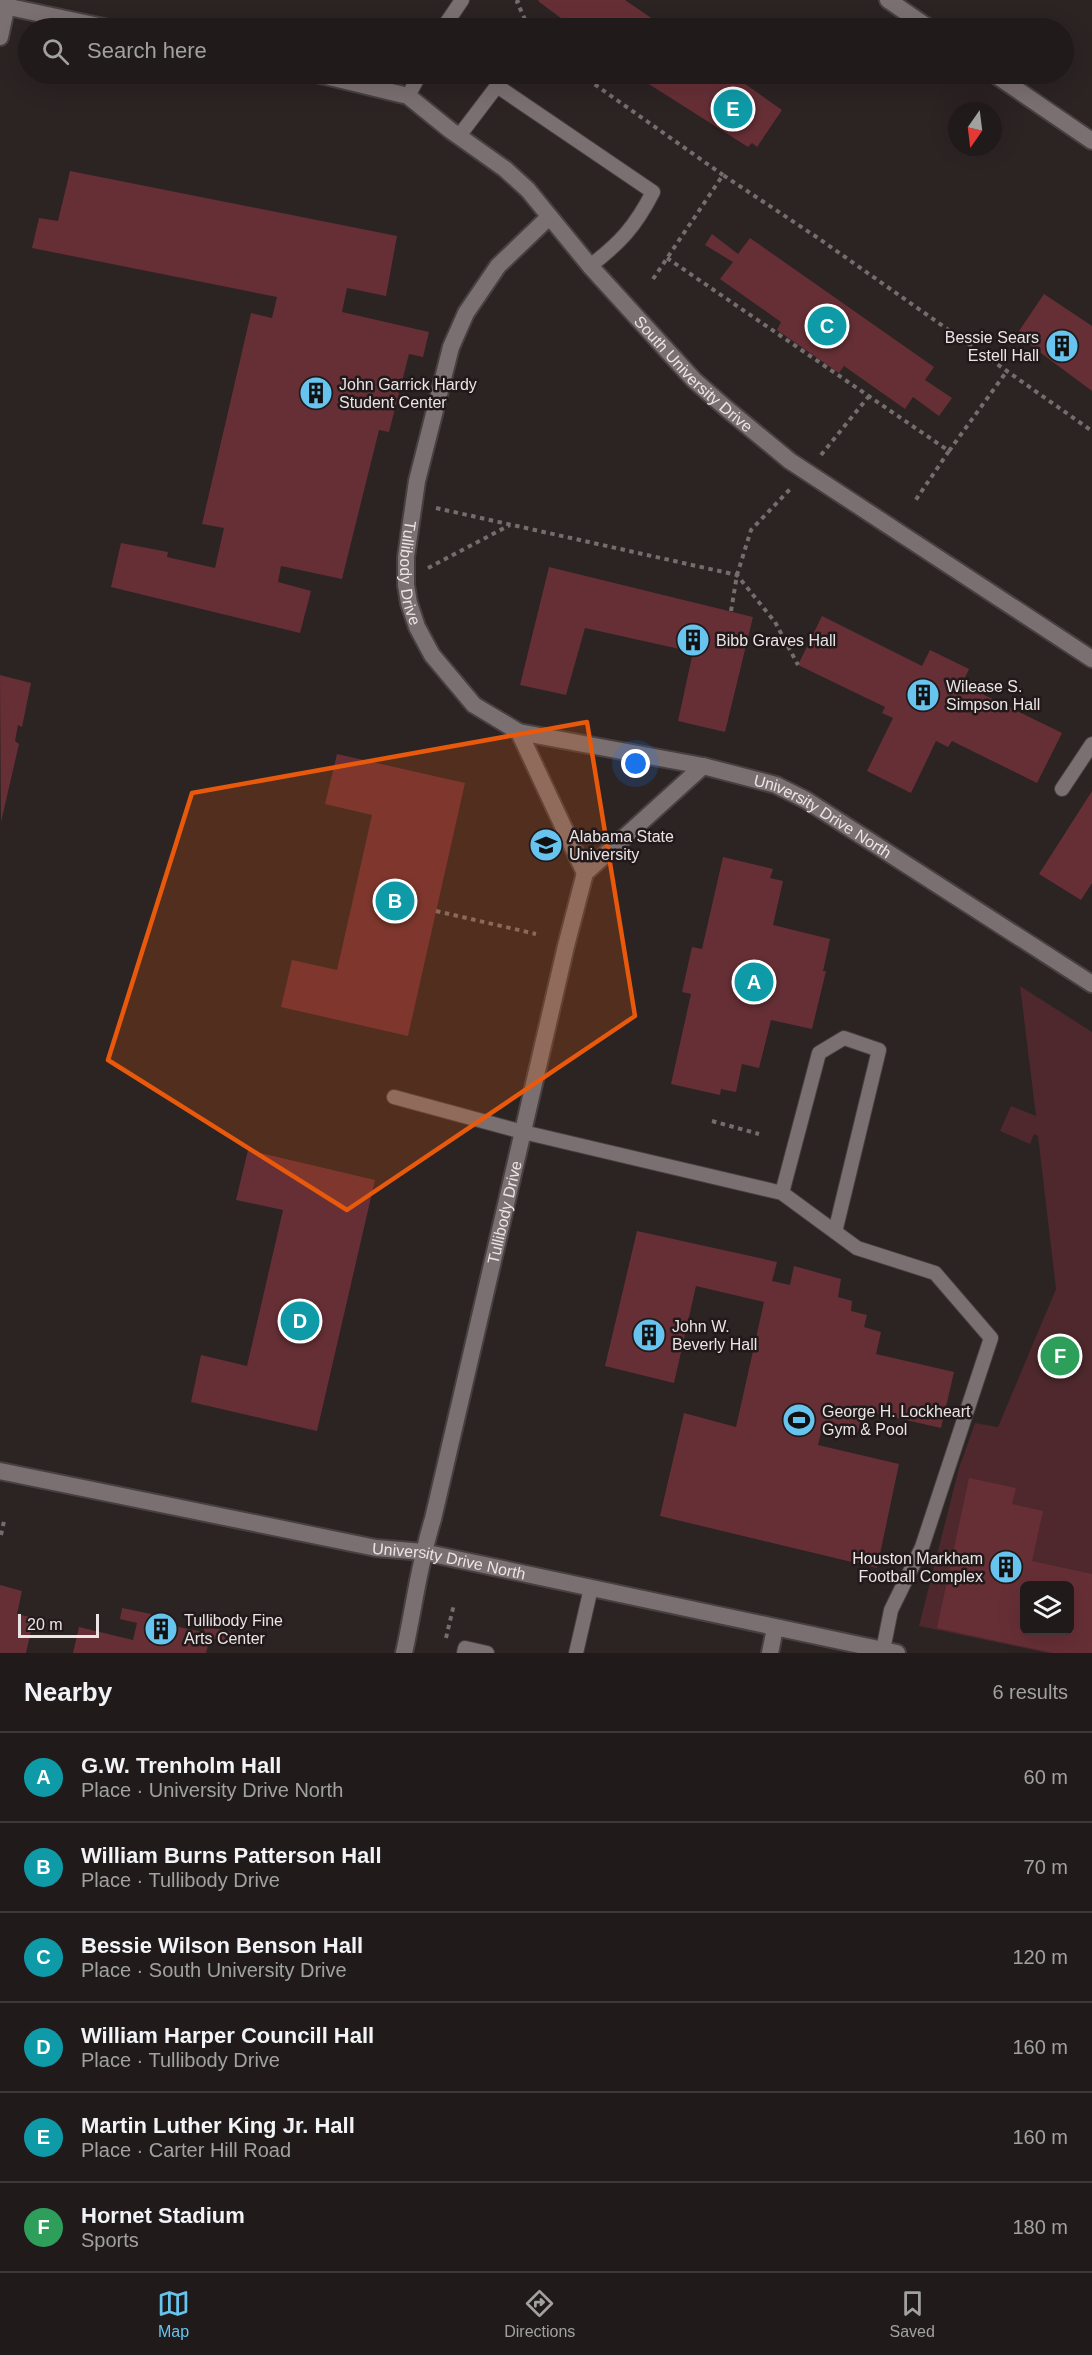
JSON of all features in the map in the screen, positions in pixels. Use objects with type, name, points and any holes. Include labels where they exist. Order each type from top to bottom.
[{"type":"street","points":[[888,0],[906,6],[919,18]]},
{"type":"street","points":[[0,37],[5,4],[65,18]]},
{"type":"street","name":"South University Drive","points":[[358,84],[408,96],[505,169],[528,190],[590,266],[694,380],[727,410],[806,471],[1092,659]]},
{"type":"street","points":[[1009,84],[1092,141]]},
{"type":"street","name":"Tullibody Drive","points":[[519,732],[474,705],[432,655],[417,627],[409,603],[406,585],[406,557],[417,481],[451,347],[466,313],[498,266],[549,217]]},
{"type":"street","points":[[519,732],[585,873],[703,766]]},
{"type":"street","name":"University Drive North","points":[[519,732],[703,766],[776,785],[806,800],[1092,984]]},
{"type":"street","name":"Tullibody Drive","points":[[404,1653],[423,1552],[436,1509],[585,873]]},
{"type":"street","name":"University Drive North","points":[[0,1471],[376,1548],[423,1552],[890,1652]]},
{"type":"street","points":[[770,1653],[775,1628]]},
{"type":"lane","points":[[450,18],[462,0]]},
{"type":"lane","points":[[408,96],[415,84]]},
{"type":"lane","points":[[459,136],[496,86],[653,192],[643,211],[619,244],[590,266]]},
{"type":"lane","points":[[1062,789],[1092,744]]},
{"type":"lane","points":[[782,1193],[819,1053],[844,1038],[879,1050],[835,1232]]},
{"type":"lane","points":[[394,1097],[523,1132],[782,1193],[857,1248],[935,1273],[991,1338],[922,1547],[891,1610],[890,1652]]},
{"type":"lane","points":[[576,1653],[591,1588]]},
{"type":"lane","points":[[464,1653],[465,1648],[487,1653]]},
{"type":"path","points":[[519,0],[517,2],[524,18]]},
{"type":"path","points":[[594,84],[1092,431]]},
{"type":"path","points":[[653,279],[723,175]]},
{"type":"path","points":[[667,258],[949,452]]},
{"type":"path","points":[[915,501],[1007,371]]},
{"type":"path","points":[[731,611],[737,575],[751,530],[831,445],[868,396]]},
{"type":"path","points":[[436,508],[737,575],[775,622],[798,664]]},
{"type":"path","points":[[428,568],[511,525]]},
{"type":"path","points":[[436,911],[536,934]]},
{"type":"path","points":[[712,1121],[759,1134]]},
{"type":"path","points":[[1,1535],[4,1521]]},
{"type":"path","points":[[444,1643],[454,1604]]},
{"type":"highlighted area","points":[[587,722],[635,1016],[347,1210],[108,1060],[192,793]]},
{"type":"shaded area","points":[[1020,986],[1092,1032],[1092,1653],[1048,1653],[919,1626],[959,1468],[975,1423],[998,1427],[1056,1289],[1038,1136],[1034,1134],[1030,1144],[1000,1131],[1011,1106],[1036,1116]]},
{"type":"building","points":[[625,0],[651,18],[561,18],[538,1]]},
{"type":"building","points":[[649,84],[745,84],[782,110],[757,147],[752,143],[748,147]]},
{"type":"building","name":"John Garrick Hardy Student Center","points":[[70,171],[397,236],[386,296],[347,288],[342,312],[429,332],[423,357],[409,354],[389,432],[379,430],[342,579],[281,566],[278,582],[311,591],[300,633],[111,587],[121,543],[168,552],[167,557],[215,568],[224,528],[202,524],[251,313],[272,318],[277,297],[32,248],[39,218],[58,221]]},
{"type":"building","points":[[712,234],[738,254],[750,238],[934,367],[925,380],[952,398],[939,416],[913,397],[905,409],[844,366],[839,373],[777,330],[781,322],[720,279],[733,262],[705,245]]},
{"type":"building","name":"Bessie Sears Estell Hall","points":[[1044,294],[1092,326],[1092,391],[1022,339],[1025,335],[1019,331]]},
{"type":"building","name":"Bibb Graves Hall","points":[[549,567],[753,617],[725,732],[678,721],[693,652],[585,628],[566,695],[520,685]]},
{"type":"building","name":"Wilease S. Simpson Hall","points":[[822,616],[922,666],[930,650],[969,669],[962,684],[1062,733],[1037,783],[952,741],[948,747],[936,741],[911,793],[867,771],[893,718],[882,713],[885,707],[798,665]]},
{"type":"building","points":[[0,675],[31,683],[22,727],[18,725],[15,741],[19,744],[1,822]]},
{"type":"building","points":[[337,754],[465,783],[408,1036],[281,1007],[292,960],[337,970],[372,815],[325,804]]},
{"type":"building","points":[[1092,791],[1092,883],[1081,900],[1039,874]]},
{"type":"building","points":[[723,857],[773,869],[770,878],[783,881],[773,925],[830,939],[823,971],[826,971],[812,1029],[771,1020],[759,1068],[742,1064],[736,1092],[721,1089],[720,1095],[671,1084],[691,994],[682,992],[692,947],[702,949]]},
{"type":"building","points":[[248,1150],[375,1180],[317,1431],[191,1402],[201,1355],[247,1366],[283,1210],[236,1200]]},
{"type":"building","name":"George H. Lockheart Gym & Pool","points":[[637,1231],[777,1262],[772,1281],[790,1285],[794,1266],[841,1279],[838,1297],[852,1301],[851,1311],[867,1315],[864,1327],[881,1332],[876,1354],[954,1372],[941,1428],[862,1410],[858,1432],[823,1424],[818,1445],[899,1464],[877,1568],[660,1516],[684,1413],[736,1427],[764,1302],[696,1286],[674,1383],[605,1366]]},
{"type":"building","name":"Houston Markham Football Complex","points":[[969,1478],[1016,1488],[1012,1504],[1043,1511],[1032,1561],[1092,1574],[1092,1653],[1053,1653],[937,1628]]},
{"type":"building","points":[[0,1585],[22,1591],[17,1614],[34,1618],[26,1653],[0,1653]]},
{"type":"building","name":"Tullibody Fine Arts Center","points":[[122,1608],[151,1614],[150,1621],[203,1632],[205,1626],[231,1632],[229,1642],[210,1638],[206,1653],[73,1653],[79,1627],[133,1640],[137,1623],[120,1619]]},
{"type":"place","name":"Martin Luther King Jr. Hall","points":[[733,109]]},
{"type":"place","name":"Bessie Wilson Benson Hall","points":[[827,326]]},
{"type":"place","name":"Bessie Sears Estell Hall","points":[[1062,346]]},
{"type":"place","name":"John Garrick Hardy Student Center","points":[[316,393]]},
{"type":"place","name":"Bibb Graves Hall","points":[[693,640]]},
{"type":"place","name":"Wilease S. Simpson Hall","points":[[923,695]]},
{"type":"place","name":"Alabama State University","points":[[546,845]]},
{"type":"place","name":"William Burns Patterson Hall","points":[[395,901]]},
{"type":"place","name":"G.W. Trenholm Hall","points":[[754,982]]},
{"type":"place","name":"William Harper Councill Hall","points":[[300,1321]]},
{"type":"place","name":"John W. Beverly Hall","points":[[649,1335]]},
{"type":"place","name":"Hornet Stadium","points":[[1060,1356]]},
{"type":"place","name":"George H. Lockheart Gym & Pool","points":[[799,1420]]},
{"type":"place","name":"Houston Markham Football Complex","points":[[1006,1567]]},
{"type":"place","name":"Tullibody Fine Arts Center","points":[[161,1629]]}]
